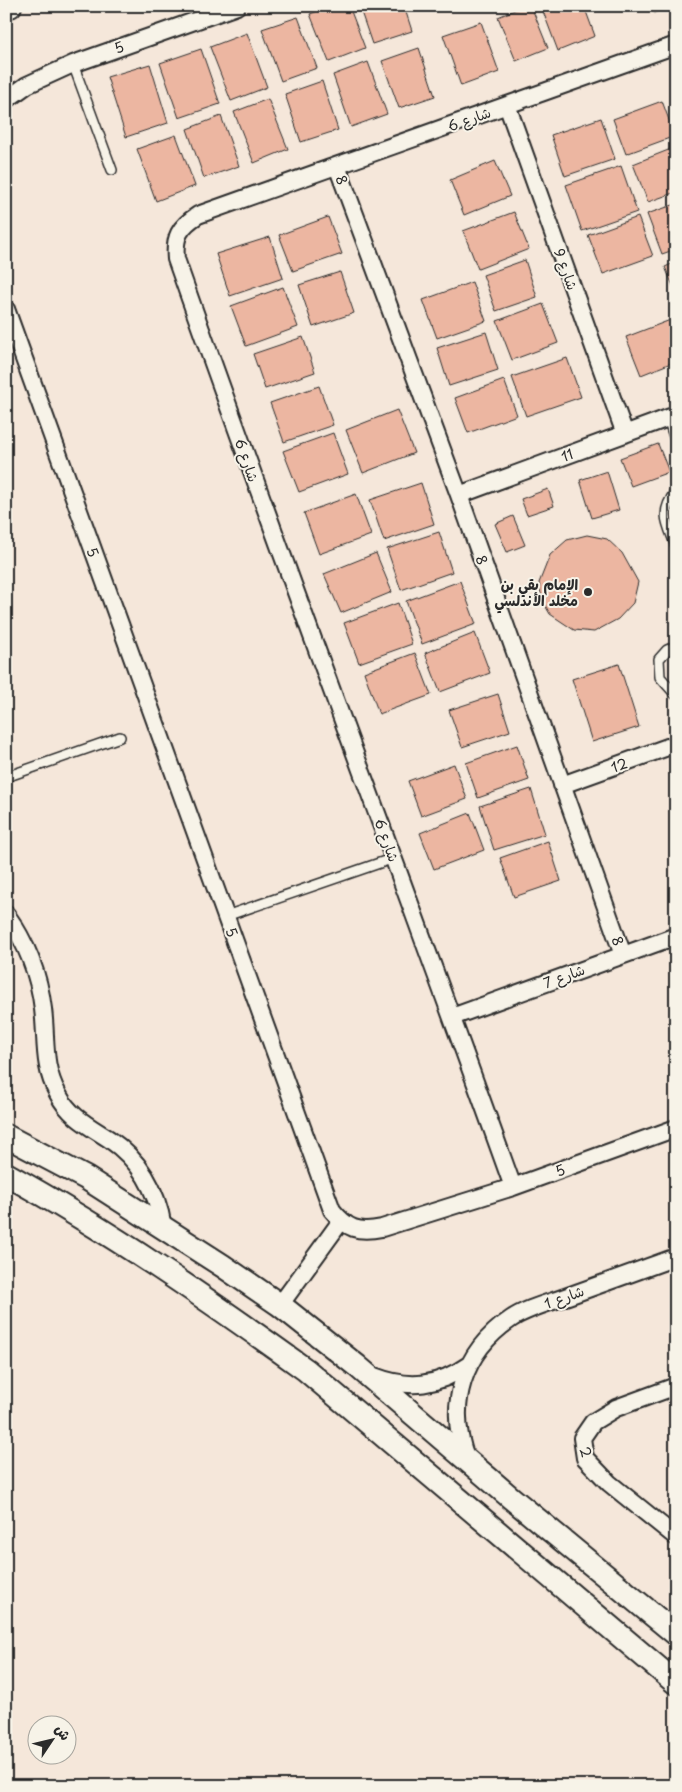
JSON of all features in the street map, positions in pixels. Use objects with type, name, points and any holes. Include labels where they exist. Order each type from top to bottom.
[{"type":"street","name":"5","points":[[6,100],[27,85],[73,64],[237,6]]},
{"type":"street","name":"شارع 6","points":[[514,1187],[259,493],[176,259],[175,246],[179,233],[187,222],[198,215],[676,45]]},
{"type":"street","name":"شارع 9","points":[[508,105],[625,434]]},
{"type":"street","name":"8","points":[[337,166],[458,495],[622,955]]},
{"type":"street","name":"5","points":[[6,309],[332,1210],[341,1221],[354,1229],[368,1231],[382,1228],[514,1187],[676,1128]]},
{"type":"street","name":"11","points":[[458,495],[672,416]]},
{"type":"street","name":"12","points":[[562,785],[676,744]]},
{"type":"street","points":[[6,914],[26,946],[34,969],[43,1009],[46,1058],[51,1078],[59,1096],[76,1118],[111,1141],[137,1164],[155,1193],[164,1227]]},
{"type":"street","name":"شارع 7","points":[[452,1017],[676,936]]},
{"type":"street","points":[[6,1136],[86,1178],[164,1227],[280,1305],[357,1366],[676,1634]]},
{"type":"street","points":[[6,1174],[136,1251],[306,1370],[676,1683]]},
{"type":"street","points":[[83,1218],[90,1204],[98,1202],[171,1249],[250,1285]]},
{"type":"street","points":[[280,1305],[341,1221]]},
{"type":"street","name":"شارع 1","points":[[467,1460],[459,1433],[458,1404],[462,1384],[470,1364],[488,1338],[512,1319],[538,1307],[676,1257]]},
{"type":"street","name":"شارع 1","points":[[357,1366],[372,1375],[388,1381],[405,1384],[423,1384],[456,1374],[470,1364]]},
{"type":"street","name":"2","points":[[676,1386],[616,1408],[593,1422],[582,1438],[585,1458],[609,1483],[676,1537]]},
{"type":"lane","points":[[73,64],[112,170]]},
{"type":"lane","points":[[672,416],[676,443]]},
{"type":"lane","points":[[676,491],[668,502],[665,513],[676,546]]},
{"type":"lane","points":[[676,646],[668,650],[659,659],[660,677],[676,695]]},
{"type":"lane","points":[[6,777],[120,737]]},
{"type":"lane","points":[[226,916],[394,858]]},
{"type":"building","points":[[331,6],[349,6],[365,48],[329,62],[310,14]]},
{"type":"building","points":[[359,6],[404,6],[412,31],[372,44]]},
{"type":"building","points":[[524,6],[531,6],[548,48],[516,61],[498,17]]},
{"type":"building","points":[[541,6],[584,6],[595,36],[558,51]]},
{"type":"building","points":[[651,6],[672,6],[654,13]]},
{"type":"building","points":[[298,17],[317,68],[281,81],[262,29]]},
{"type":"building","points":[[481,22],[499,72],[461,86],[443,35]]},
{"type":"building","points":[[247,33],[267,87],[231,101],[210,47]]},
{"type":"building","points":[[419,48],[435,96],[399,108],[382,61]]},
{"type":"building","points":[[201,49],[220,104],[179,118],[160,63]]},
{"type":"building","points":[[368,62],[387,114],[351,127],[333,75]]},
{"type":"building","points":[[150,64],[168,123],[126,137],[107,77]]},
{"type":"building","points":[[322,81],[338,130],[301,142],[285,94]]},
{"type":"building","points":[[268,99],[288,149],[254,163],[234,112]]},
{"type":"building","points":[[662,101],[675,136],[626,154],[613,119]]},
{"type":"building","points":[[221,116],[239,166],[204,178],[187,129]]},
{"type":"building","points":[[601,118],[615,159],[565,176],[551,135]]},
{"type":"building","points":[[176,135],[195,186],[156,201],[137,149]]},
{"type":"building","points":[[676,147],[676,192],[648,202],[633,164]]},
{"type":"building","points":[[495,161],[510,196],[464,215],[450,180]]},
{"type":"building","points":[[621,166],[637,212],[582,231],[566,185]]},
{"type":"building","points":[[676,204],[676,249],[662,254],[647,214]]},
{"type":"building","points":[[514,212],[529,249],[478,269],[463,231]]},
{"type":"building","points":[[328,217],[342,254],[293,271],[279,235]]},
{"type":"building","points":[[638,217],[653,256],[603,274],[588,235]]},
{"type":"building","points":[[270,237],[283,278],[230,296],[216,254]]},
{"type":"building","points":[[525,260],[537,297],[496,311],[483,275]]},
{"type":"building","points":[[676,262],[676,293],[665,267]]},
{"type":"building","points":[[340,272],[354,313],[313,327],[299,285]]},
{"type":"building","points":[[472,282],[486,321],[437,338],[423,300]]},
{"type":"building","points":[[283,287],[298,327],[246,346],[231,306]]},
{"type":"building","points":[[543,304],[558,343],[512,360],[497,321]]},
{"type":"building","points":[[673,319],[676,326],[676,361],[641,375],[626,337]]},
{"type":"building","points":[[486,332],[498,370],[449,386],[437,348]]},
{"type":"building","points":[[303,337],[315,372],[265,389],[253,354]]},
{"type":"building","points":[[567,358],[581,397],[526,416],[512,377]]},
{"type":"building","points":[[504,380],[517,415],[468,433],[455,398]]},
{"type":"building","points":[[319,386],[333,425],[284,442],[270,403]]},
{"type":"building","points":[[397,410],[414,453],[363,473],[346,430]]},
{"type":"building","points":[[333,433],[348,474],[299,492],[283,451]]},
{"type":"building","points":[[658,444],[669,472],[631,486],[620,458]]},
{"type":"building","points":[[607,471],[619,510],[592,518],[580,480]]},
{"type":"building","points":[[421,483],[434,524],[384,541],[370,500]]},
{"type":"building","points":[[548,489],[554,506],[527,515],[521,499]]},
{"type":"building","points":[[356,494],[371,535],[319,554],[304,513]]},
{"type":"building","points":[[513,516],[525,545],[507,552],[495,524]]},
{"type":"building","points":[[439,532],[452,572],[401,590],[387,549]]},
{"type":"building","name":"الإمام بقي بن مخلد الأندلسي","points":[[587,535],[607,539],[622,553],[638,582],[633,603],[618,619],[594,632],[574,630],[550,614],[542,600],[539,583],[550,555],[567,540]]},
{"type":"building","points":[[376,553],[392,592],[341,613],[324,574]]},
{"type":"building","points":[[460,581],[476,624],[422,644],[406,601]]},
{"type":"building","points":[[398,603],[412,644],[359,663],[344,623]]},
{"type":"building","points":[[475,633],[490,673],[440,692],[425,653]]},
{"type":"building","points":[[415,653],[431,695],[379,714],[364,672]]},
{"type":"building","points":[[619,664],[639,727],[592,742],[572,679]]},
{"type":"building","points":[[498,694],[510,731],[462,747],[449,710]]},
{"type":"building","points":[[517,745],[529,780],[478,798],[466,763]]},
{"type":"building","points":[[454,764],[467,799],[421,816],[408,781]]},
{"type":"building","points":[[531,789],[545,834],[494,850],[480,806]]},
{"type":"building","points":[[470,813],[484,850],[434,869],[420,833]]},
{"type":"building","points":[[548,841],[561,881],[514,897],[500,858]]},
{"type":"place","name":"الإمام بقي بن مخلد الأندلسي","points":[[588,592]]}]
